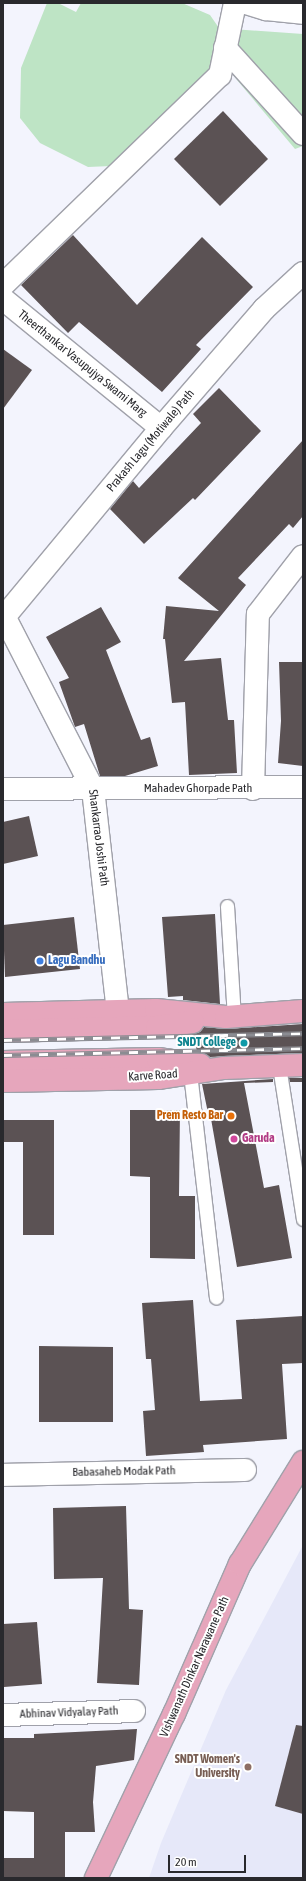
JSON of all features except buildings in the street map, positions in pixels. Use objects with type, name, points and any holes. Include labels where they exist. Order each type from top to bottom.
[{"type":"main road","points":[[3,1014],[156,1010],[230,1016]]},
{"type":"main road","points":[[3,1031],[157,1027],[230,1016],[303,1011]]},
{"type":"main road","points":[[3,1062],[158,1059],[224,1068]]},
{"type":"main road","name":"Karve Road","points":[[3,1081],[158,1078],[224,1068],[303,1065]]},
{"type":"main road","name":"Vishwanath Dinkar Narawane Path","points":[[96,1878],[174,1714],[240,1564],[303,1462]]},
{"type":"street","points":[[3,285],[220,75],[235,3]]},
{"type":"street","points":[[246,3],[266,9],[303,13]]},
{"type":"street","points":[[225,48],[303,134]]},
{"type":"street","name":"Prakash Lagu (Motiwale) Path","points":[[4,615],[161,428],[264,309],[303,272]]},
{"type":"street","name":"Theerthankar Vasupujya Swami Marg","points":[[3,299],[161,428]]},
{"type":"street","points":[[253,788],[258,614],[303,556]]},
{"type":"street","name":"Shankarrao Joshi Path","points":[[4,615],[93,789],[118,1011]]},
{"type":"street","name":"Mahadev Ghorpade Path","points":[[3,789],[303,788]]},
{"type":"street","name":"Babasaheb Modak Path","points":[[3,1475],[245,1470]]},
{"type":"street","name":"Abhinav Vidyalay Path","points":[[3,1715],[134,1711]]},
{"type":"lane","points":[[227,906],[230,1016]]},
{"type":"lane","points":[[279,1066],[303,1219]]},
{"type":"lane","points":[[190,1073],[216,1298]]},
{"type":"shaded area","name":"SNDT Women's University","points":[[303,1545],[303,1878],[149,1878],[161,1843],[226,1690]]},
{"type":"green space","points":[[47,3],[58,3],[76,12],[81,3],[182,3],[210,15],[219,28],[303,34],[303,146],[295,149],[221,61],[111,166],[88,167],[40,143],[20,118],[21,68]]},
{"type":"railway","points":[[3,1040],[303,1033]]},
{"type":"railway","points":[[3,1055],[303,1048]]},
{"type":"place","name":"Lagu Bandhu","points":[[40,961]]},
{"type":"place","name":"SNDT College","points":[[244,1043]]},
{"type":"place","name":"Prem Resto Bar","points":[[231,1116]]},
{"type":"place","name":"Garuda","points":[[234,1139]]},
{"type":"place","name":"SNDT Women's University","points":[[248,1767]]}]
